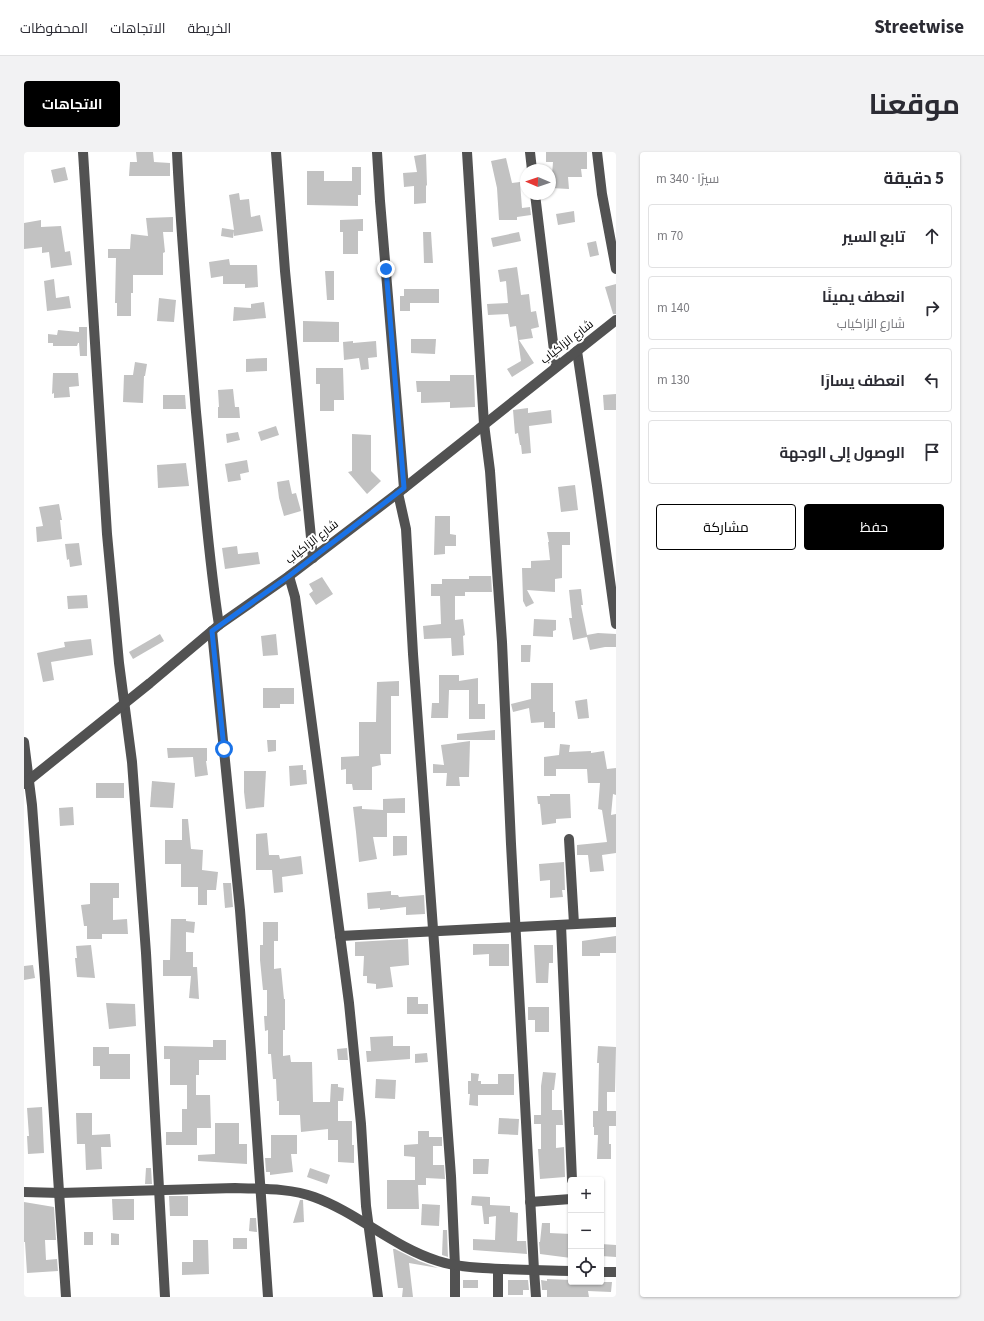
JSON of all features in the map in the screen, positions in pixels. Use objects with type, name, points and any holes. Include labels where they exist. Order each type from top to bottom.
[{"type":"street","points":[[83,152],[107,534],[124,702],[132,762],[146,945],[165,1297]]},
{"type":"street","points":[[177,152],[188,320],[203,487],[215,597],[215,628],[240,910],[268,1297]]},
{"type":"street","points":[[276,152],[285,271],[313,558]]},
{"type":"street","points":[[377,152],[401,490],[406,529],[413,654],[450,1153],[456,1266],[455,1297]]},
{"type":"street","points":[[467,152],[484,424],[491,479],[502,642],[515,927],[536,1297]]},
{"type":"street","points":[[530,152],[531,164]]},
{"type":"street","points":[[597,152],[605,215],[616,269]]},
{"type":"street","points":[[536,200],[556,367]]},
{"type":"street","name":"شارع الزاكياب","points":[[26,782],[215,628],[313,558],[616,320]]},
{"type":"street","points":[[577,351],[616,624]]},
{"type":"street","points":[[289,576],[295,596],[349,1003],[359,1103],[368,1226],[378,1297]]},
{"type":"street","points":[[24,742],[26,782],[32,805],[66,1297]]},
{"type":"street","points":[[569,840],[574,924]]},
{"type":"street","points":[[340,936],[616,922]]},
{"type":"street","points":[[562,925],[572,1177]]},
{"type":"street","points":[[24,1192],[60,1193],[235,1188],[296,1193],[313,1197],[333,1206],[406,1248],[438,1261],[456,1266],[568,1271]]},
{"type":"street","points":[[530,1202],[568,1199]]},
{"type":"street","points":[[498,1269],[498,1297]]},
{"type":"street","points":[[604,1273],[616,1275]]},
{"type":"building","points":[[136,152],[153,152],[154,162],[170,163],[170,176],[129,176],[130,162],[137,162]]},
{"type":"building","points":[[546,152],[587,152],[587,169],[581,169],[582,177],[568,177],[569,189],[556,188],[556,164],[553,164],[553,162],[546,162]]},
{"type":"building","points":[[426,154],[426,203],[414,204],[414,186],[404,187],[403,173],[417,172],[414,156]]},
{"type":"building","points":[[506,158],[512,183],[520,182],[520,200],[521,200],[522,208],[530,207],[531,215],[517,217],[517,220],[499,220],[497,188],[491,161]]},
{"type":"building","points":[[65,167],[68,180],[54,183],[51,170]]},
{"type":"building","points":[[352,167],[361,167],[361,195],[358,195],[358,206],[307,205],[307,171],[324,171],[324,181],[352,181]]},
{"type":"building","points":[[239,193],[240,200],[249,199],[251,217],[260,215],[263,231],[234,236],[234,231],[233,238],[221,236],[222,228],[234,230],[229,195]]},
{"type":"building","points":[[574,211],[575,222],[558,225],[556,214]]},
{"type":"building","points":[[173,217],[173,232],[163,232],[165,252],[163,253],[163,275],[133,275],[131,316],[117,316],[117,303],[115,303],[116,258],[108,258],[108,249],[130,249],[131,234],[148,236],[146,218]]},
{"type":"building","points":[[363,219],[363,231],[358,231],[358,254],[343,254],[343,232],[340,232],[340,220]]},
{"type":"building","points":[[41,220],[41,227],[61,226],[65,252],[70,251],[72,265],[51,268],[49,252],[42,253],[42,247],[24,249],[24,223]]},
{"type":"building","points":[[423,232],[431,232],[433,263],[424,263]]},
{"type":"building","points":[[519,232],[521,241],[493,247],[491,238]]},
{"type":"building","points":[[596,241],[599,255],[590,257],[587,243]]},
{"type":"building","points":[[229,259],[230,265],[257,265],[258,287],[245,288],[245,284],[223,284],[223,276],[211,278],[209,262]]},
{"type":"building","points":[[517,267],[521,295],[529,294],[531,312],[536,311],[539,327],[531,329],[533,338],[519,340],[534,363],[512,377],[507,369],[521,361],[516,326],[510,327],[508,314],[488,315],[487,304],[508,303],[506,281],[500,282],[498,270]]},
{"type":"building","points":[[325,271],[334,271],[334,300],[327,300]]},
{"type":"building","points":[[54,279],[56,298],[69,296],[71,308],[47,311],[44,281]]},
{"type":"building","points":[[616,284],[616,314],[613,314],[605,287]]},
{"type":"building","points":[[404,289],[439,289],[439,303],[410,303],[410,311],[400,311],[400,296],[404,296]]},
{"type":"building","points":[[159,298],[176,300],[174,322],[157,321]]},
{"type":"building","points":[[264,302],[266,318],[233,321],[234,307],[251,308],[251,304]]},
{"type":"building","points":[[303,321],[339,322],[339,342],[303,342]]},
{"type":"building","points":[[79,327],[87,327],[87,356],[80,356],[79,343],[77,346],[53,346],[53,343],[48,343],[48,334],[57,335],[58,330],[79,332]]},
{"type":"building","points":[[411,339],[436,339],[435,354],[411,353]]},
{"type":"building","points":[[353,341],[353,343],[376,341],[377,357],[368,358],[369,369],[361,370],[359,358],[344,360],[343,342]]},
{"type":"building","points":[[267,358],[267,371],[246,372],[246,359]]},
{"type":"building","points":[[135,362],[147,364],[144,376],[143,403],[123,402],[124,375],[133,375]]},
{"type":"building","points":[[316,368],[343,368],[344,400],[334,400],[334,411],[320,411],[320,384],[316,384]]},
{"type":"building","points":[[53,373],[78,373],[79,386],[69,387],[70,397],[54,398],[54,393],[52,394]]},
{"type":"building","points":[[450,375],[474,375],[475,407],[450,408],[450,402],[421,403],[421,392],[417,392],[416,381],[450,381]]},
{"type":"building","points":[[233,389],[235,407],[239,407],[240,418],[218,418],[218,390]]},
{"type":"building","points":[[616,394],[616,410],[604,410],[603,395]]},
{"type":"building","points":[[163,395],[185,395],[186,409],[163,409]]},
{"type":"building","points":[[528,408],[528,413],[551,410],[552,423],[529,426],[531,453],[522,454],[518,433],[515,434],[513,410]]},
{"type":"building","points":[[276,426],[279,435],[261,441],[258,432]]},
{"type":"building","points":[[238,432],[240,440],[227,443],[226,434]]},
{"type":"building","points":[[352,434],[371,435],[371,471],[381,481],[367,494],[348,472],[352,471]]},
{"type":"building","points":[[247,460],[249,472],[240,474],[241,480],[228,482],[225,464]]},
{"type":"building","points":[[186,463],[189,486],[158,488],[157,465]]},
{"type":"building","points":[[289,480],[292,494],[296,493],[301,511],[284,516],[279,498],[277,482]]},
{"type":"building","points":[[575,485],[578,510],[561,512],[558,487]]},
{"type":"building","points":[[59,504],[62,520],[60,520],[62,539],[37,542],[36,527],[43,526],[39,507]]},
{"type":"building","points":[[435,516],[450,516],[450,534],[456,535],[456,546],[445,546],[445,554],[434,555]]},
{"type":"building","points":[[547,532],[570,532],[570,545],[562,545],[562,578],[555,579],[555,592],[527,590],[534,603],[526,607],[523,601],[522,568],[531,568],[531,561],[550,560]]},
{"type":"building","points":[[79,543],[82,565],[70,567],[69,559],[67,560],[65,544]]},
{"type":"building","points":[[237,546],[238,554],[258,552],[260,564],[225,569],[222,548]]},
{"type":"building","points":[[469,576],[491,576],[492,592],[465,592],[465,596],[455,596],[455,620],[463,619],[465,635],[463,636],[464,655],[452,656],[451,638],[424,639],[423,626],[441,624],[440,596],[431,596],[431,584],[442,584],[442,579],[469,579]]},
{"type":"building","points":[[322,577],[333,594],[316,605],[309,594],[313,591],[309,584]]},
{"type":"building","points":[[581,589],[583,605],[581,605],[587,635],[598,633],[616,634],[616,647],[605,647],[590,650],[587,637],[573,640],[569,618],[572,618],[569,590]]},
{"type":"building","points":[[87,595],[88,608],[68,609],[67,596]]},
{"type":"building","points":[[534,619],[556,620],[556,630],[553,631],[553,637],[533,636]]},
{"type":"building","points":[[160,634],[164,641],[133,659],[129,652]]},
{"type":"building","points":[[276,634],[278,655],[263,656],[261,636]]},
{"type":"building","points":[[91,639],[93,655],[51,662],[54,680],[43,682],[37,653],[65,647],[64,642]]},
{"type":"building","points":[[521,645],[531,645],[530,662],[521,662]]},
{"type":"building","points":[[439,675],[459,675],[459,681],[478,678],[478,704],[485,704],[485,719],[469,719],[469,690],[449,690],[448,718],[431,718],[432,703],[439,703]]},
{"type":"building","points":[[399,681],[399,696],[391,696],[391,754],[380,754],[381,765],[372,767],[372,790],[353,790],[352,784],[346,784],[346,769],[341,770],[341,757],[359,756],[359,722],[376,722],[377,682]]},
{"type":"building","points":[[531,683],[553,683],[553,712],[555,712],[555,728],[544,728],[544,722],[531,723],[529,708],[513,712],[511,704],[531,699]]},
{"type":"building","points":[[263,688],[294,688],[294,704],[280,704],[280,708],[263,708]]},
{"type":"building","points":[[587,699],[589,718],[578,719],[575,701]]},
{"type":"building","points":[[495,730],[495,740],[457,740],[457,734]]},
{"type":"building","points":[[267,740],[276,740],[276,751],[268,752]]},
{"type":"building","points":[[470,741],[469,777],[459,777],[460,786],[446,786],[447,773],[433,773],[433,764],[444,765],[441,745]]},
{"type":"building","points":[[560,744],[570,745],[569,752],[591,751],[591,753],[604,751],[607,769],[616,768],[616,795],[613,794],[611,815],[616,814],[616,853],[602,855],[604,871],[590,872],[588,855],[577,855],[577,845],[607,842],[602,810],[598,809],[600,783],[588,783],[587,769],[556,769],[556,776],[544,776],[544,757],[559,755]]},
{"type":"building","points":[[167,748],[207,748],[206,761],[208,775],[195,777],[193,757],[168,758]]},
{"type":"building","points":[[303,765],[303,770],[306,770],[307,784],[290,786],[289,766]]},
{"type":"building","points":[[244,771],[266,771],[264,807],[246,809]]},
{"type":"building","points":[[152,781],[175,783],[173,808],[150,807]]},
{"type":"building","points":[[96,783],[124,783],[124,798],[96,798]]},
{"type":"building","points":[[550,794],[570,794],[571,818],[556,819],[556,823],[542,825],[540,804],[538,804],[537,796],[550,796]]},
{"type":"building","points":[[405,798],[405,813],[387,813],[387,837],[373,837],[377,859],[359,862],[353,807],[362,806],[362,809],[383,810],[383,799]]},
{"type":"building","points":[[73,807],[74,825],[60,826],[59,808]]},
{"type":"building","points":[[182,819],[188,819],[191,849],[203,850],[202,870],[218,872],[216,890],[207,890],[207,905],[198,905],[198,887],[181,887],[181,864],[165,864],[165,840],[182,840]]},
{"type":"building","points":[[267,833],[269,855],[279,855],[280,859],[301,856],[303,874],[282,877],[283,892],[274,893],[272,870],[256,870],[256,834]]},
{"type":"building","points":[[393,836],[407,836],[407,855],[393,856]]},
{"type":"building","points":[[564,862],[565,890],[562,890],[563,897],[550,898],[550,880],[540,881],[539,864]]},
{"type":"building","points":[[90,883],[119,883],[119,898],[113,898],[113,920],[127,919],[128,934],[102,934],[102,939],[87,939],[87,926],[84,926],[81,905],[90,904]]},
{"type":"building","points":[[223,883],[231,883],[233,907],[225,908]]},
{"type":"building","points":[[391,891],[391,895],[398,895],[399,897],[424,895],[425,914],[406,915],[406,907],[380,910],[380,908],[368,909],[367,893]]},
{"type":"building","points":[[171,919],[186,919],[186,921],[195,922],[194,933],[186,932],[186,952],[193,952],[193,967],[197,967],[199,999],[189,998],[191,976],[163,976],[163,960],[170,960]]},
{"type":"building","points":[[263,922],[278,922],[278,941],[274,941],[274,969],[281,968],[285,999],[283,1056],[290,1055],[291,1062],[312,1062],[313,1102],[330,1102],[331,1084],[338,1084],[338,1087],[344,1088],[343,1101],[338,1101],[338,1121],[352,1121],[354,1163],[338,1162],[338,1140],[328,1140],[328,1129],[301,1132],[300,1115],[279,1115],[276,1079],[273,1079],[271,1054],[268,1054],[268,1030],[265,1031],[264,1016],[267,1016],[267,990],[263,990],[260,960],[260,945],[263,945]]},
{"type":"building","points":[[616,936],[616,953],[600,953],[600,956],[582,956],[582,941]]},
{"type":"building","points":[[408,939],[409,965],[390,967],[393,987],[376,989],[376,984],[367,983],[367,976],[363,976],[364,956],[355,956],[355,942]]},
{"type":"building","points":[[473,944],[509,944],[509,966],[489,966],[489,954],[473,955]]},
{"type":"building","points":[[91,945],[95,978],[77,977],[75,958],[77,958],[76,946]]},
{"type":"building","points":[[534,945],[553,945],[553,963],[549,963],[548,983],[536,983]]},
{"type":"building","points":[[33,965],[35,978],[24,980],[24,966]]},
{"type":"building","points":[[407,997],[418,997],[418,1004],[428,1004],[428,1014],[407,1014]]},
{"type":"building","points":[[106,1003],[135,1004],[136,1026],[109,1029]]},
{"type":"building","points":[[528,1007],[549,1007],[549,1032],[535,1032],[535,1020],[528,1020]]},
{"type":"building","points":[[393,1036],[393,1046],[410,1046],[410,1059],[367,1062],[366,1051],[371,1051],[370,1037]]},
{"type":"building","points":[[213,1040],[226,1040],[226,1060],[199,1060],[199,1075],[196,1075],[196,1095],[210,1095],[211,1128],[197,1128],[197,1145],[166,1145],[166,1132],[182,1132],[182,1109],[187,1109],[187,1085],[170,1085],[170,1059],[164,1059],[164,1046],[213,1047]]},
{"type":"building","points":[[598,1046],[616,1047],[615,1092],[607,1092],[607,1111],[616,1111],[616,1126],[609,1126],[611,1159],[597,1159],[598,1135],[594,1135],[593,1127],[593,1111],[598,1111]]},
{"type":"building","points":[[93,1047],[109,1047],[109,1054],[130,1054],[130,1079],[100,1079],[100,1066],[93,1066]]},
{"type":"building","points":[[347,1048],[348,1060],[338,1060],[337,1049]]},
{"type":"building","points":[[427,1053],[428,1062],[415,1063],[415,1054]]},
{"type":"building","points":[[543,1072],[556,1073],[554,1090],[552,1090],[552,1110],[562,1110],[563,1125],[556,1125],[556,1148],[564,1147],[565,1177],[540,1179],[538,1149],[541,1149],[541,1124],[534,1124],[534,1115],[541,1115],[541,1086]]},
{"type":"building","points":[[471,1073],[479,1074],[478,1081],[481,1081],[481,1084],[498,1084],[498,1074],[514,1074],[514,1095],[478,1095],[478,1106],[469,1105],[470,1094],[468,1094],[468,1081],[471,1081]]},
{"type":"building","points":[[376,1079],[396,1080],[395,1099],[375,1098]]},
{"type":"building","points":[[42,1107],[44,1153],[28,1154],[27,1136],[29,1136],[27,1108]]},
{"type":"building","points":[[76,1113],[92,1113],[92,1135],[110,1134],[111,1147],[101,1147],[102,1169],[86,1170],[85,1144],[77,1144]]},
{"type":"building","points":[[499,1118],[519,1119],[518,1135],[498,1134]]},
{"type":"building","points":[[215,1123],[239,1123],[239,1144],[247,1144],[247,1164],[198,1161],[198,1155],[215,1154]]},
{"type":"building","points":[[418,1131],[429,1131],[429,1137],[442,1137],[442,1146],[433,1146],[433,1165],[444,1165],[445,1179],[426,1178],[426,1185],[418,1185],[419,1209],[387,1209],[387,1180],[415,1180],[415,1157],[404,1156],[404,1145],[418,1144]]},
{"type":"building","points":[[271,1135],[297,1135],[297,1154],[291,1154],[293,1172],[270,1175],[270,1172],[266,1172],[265,1158],[271,1158]]},
{"type":"building","points":[[473,1159],[489,1159],[488,1174],[473,1174]]},
{"type":"building","points":[[146,1168],[151,1168],[152,1184],[145,1184]]},
{"type":"building","points":[[310,1168],[330,1175],[327,1184],[307,1177]]},
{"type":"building","points":[[169,1196],[188,1196],[188,1216],[170,1216]]},
{"type":"building","points":[[472,1196],[490,1197],[490,1205],[510,1206],[510,1212],[518,1213],[517,1241],[526,1241],[527,1254],[473,1250],[473,1239],[495,1240],[496,1216],[489,1217],[489,1224],[484,1224],[482,1206],[471,1205]]},
{"type":"building","points":[[112,1199],[134,1199],[134,1220],[113,1220]]},
{"type":"building","points":[[300,1200],[303,1200],[304,1222],[293,1223]]},
{"type":"building","points":[[24,1202],[54,1207],[56,1240],[45,1240],[46,1260],[57,1259],[58,1271],[27,1273],[24,1242]]},
{"type":"building","points":[[422,1204],[440,1205],[439,1226],[421,1225]]},
{"type":"building","points":[[250,1218],[256,1218],[257,1232],[249,1231]]},
{"type":"building","points":[[542,1223],[550,1223],[550,1233],[568,1234],[568,1258],[540,1254]]},
{"type":"building","points":[[443,1230],[447,1230],[448,1257],[442,1255]]},
{"type":"building","points":[[84,1232],[93,1232],[93,1245],[84,1245]]},
{"type":"building","points":[[111,1233],[119,1234],[119,1245],[111,1245]]},
{"type":"building","points":[[233,1238],[247,1238],[247,1249],[233,1249]]},
{"type":"building","points":[[193,1240],[208,1240],[209,1274],[182,1275],[182,1262],[193,1262]]},
{"type":"building","points":[[604,1244],[616,1245],[616,1257],[604,1256]]},
{"type":"building","points":[[393,1249],[438,1268],[409,1263],[413,1297],[402,1297],[403,1288],[398,1288]]},
{"type":"building","points":[[547,1279],[568,1280],[568,1285],[604,1285],[604,1282],[612,1282],[611,1292],[588,1291],[589,1297],[547,1297],[547,1290],[542,1290],[541,1280],[547,1281]]},
{"type":"building","points":[[463,1280],[478,1280],[478,1288],[463,1288]]},
{"type":"building","points":[[508,1280],[528,1280],[529,1290],[523,1290],[523,1295],[508,1295]]},
{"type":"route","points":[[224,749],[212,631],[289,576],[404,488],[386,269]]}]
